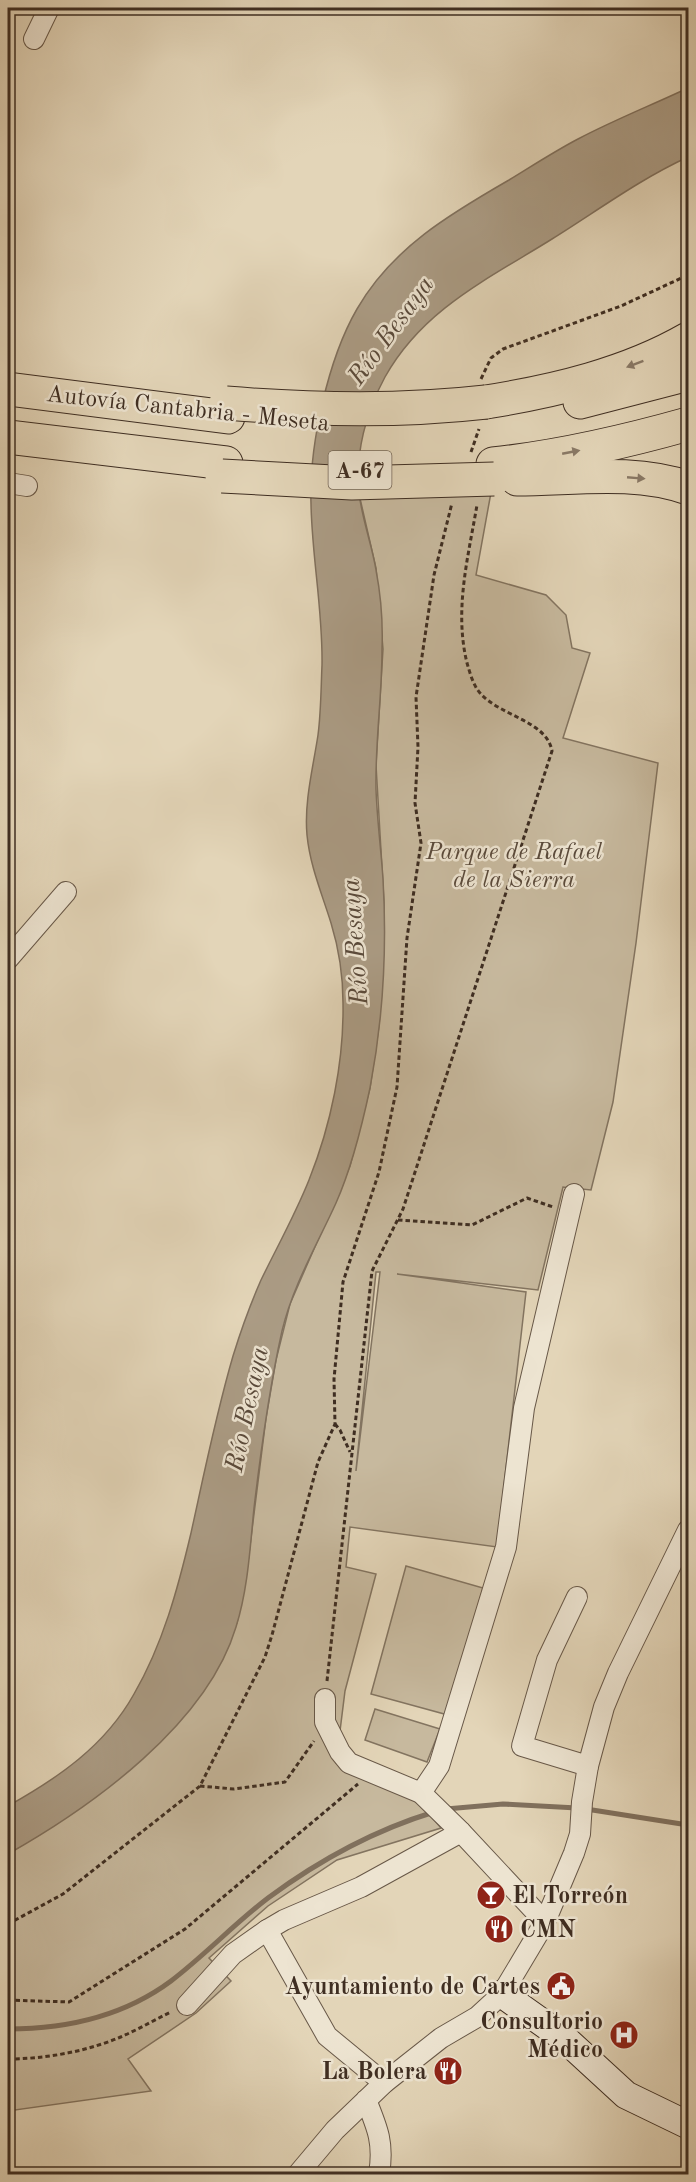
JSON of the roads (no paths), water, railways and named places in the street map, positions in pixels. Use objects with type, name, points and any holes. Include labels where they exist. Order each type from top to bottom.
[{"type":"highway","points":[[688,339],[652,357],[596,377],[525,396],[482,439],[623,477],[658,481],[688,488]]},
{"type":"highway","name":"Autovía Cantabria - Meseta","points":[[8,437],[224,469],[357,470],[482,439],[595,400],[688,374]]},
{"type":"highway","name":"Autovía Cantabria - Meseta","points":[[8,389],[84,399],[227,410],[348,424],[390,423],[566,454],[688,424]]},
{"type":"highway","points":[[8,449],[224,469]]},
{"type":"street","points":[[34,39],[49,8]]},
{"type":"street","points":[[8,959],[66,892]]},
{"type":"street","points":[[425,1796],[439,1766],[506,1547],[524,1408],[572,1203]]},
{"type":"street","points":[[298,2175],[335,2130],[384,2083],[441,2038],[477,2017],[502,1994],[545,1922],[574,1853],[580,1834],[588,1766],[599,1722],[618,1673],[688,1530]]},
{"type":"street","points":[[577,1597],[548,1660],[522,1746],[588,1766]]},
{"type":"street","points":[[326,1699],[325,1722],[333,1740],[349,1763],[425,1796],[545,1922]]},
{"type":"street","points":[[187,2005],[233,1954],[267,1930],[284,1920],[361,1887],[461,1832]]},
{"type":"street","points":[[267,1930],[327,2036],[384,2083]]},
{"type":"street","points":[[502,1994],[564,2038],[626,2095],[688,2125]]},
{"type":"street","points":[[366,2100],[377,2127],[382,2154],[378,2175]]},
{"type":"water","name":"Río Besaya","points":[[688,88],[688,157],[653,175],[481,282],[438,314],[400,353],[372,404],[360,448],[358,478],[360,503],[378,580],[382,620],[376,789],[383,879],[384,931],[383,984],[378,1036],[370,1088],[352,1161],[336,1203],[299,1281],[282,1331],[266,1419],[248,1568],[240,1613],[221,1663],[200,1697],[174,1729],[110,1787],[8,1854],[8,1806],[45,1784],[95,1745],[122,1713],[153,1655],[181,1574],[236,1346],[261,1280],[309,1180],[324,1137],[335,1093],[343,1025],[341,973],[334,933],[311,858],[306,823],[319,726],[322,665],[311,481],[322,403],[337,352],[357,309],[371,287],[405,250],[424,234],[465,206],[569,144],[605,125]]},
{"type":"waterway","points":[[446,1809],[503,1804],[577,1808]]},
{"type":"waterway","points":[[586,1809],[688,1825]]},
{"type":"waterway","points":[[8,2029],[72,2023],[114,2012],[134,2003],[171,1981],[255,1908],[307,1871],[369,1837],[434,1812]]},
{"type":"place","name":"El Torreón","points":[[491,1895]]},
{"type":"place","name":"CMN","points":[[499,1929]]},
{"type":"place","name":"Ayuntamiento de Cartes","points":[[561,1986]]},
{"type":"place","name":"Consultorio Médico","points":[[624,2035]]},
{"type":"place","name":"La Bolera","points":[[448,2071]]},
{"type":"park label","name":"Parque de Rafael de la Sierra","points":[[514,865]]}]
